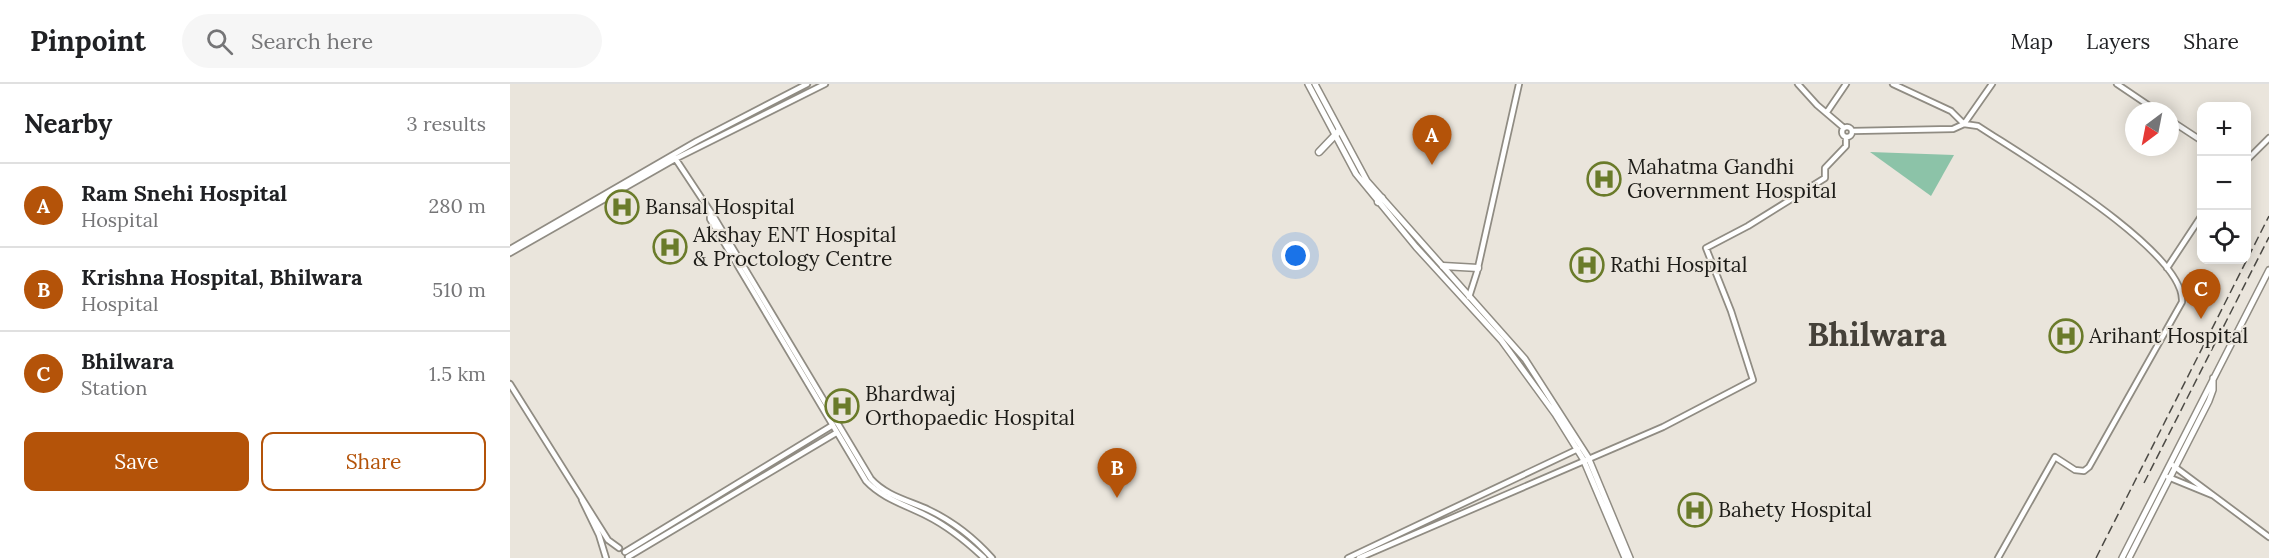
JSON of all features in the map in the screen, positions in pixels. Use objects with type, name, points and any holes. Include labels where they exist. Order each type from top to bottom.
[{"type":"highway","points":[[1319,152],[1337,132]]},
{"type":"highway","points":[[1443,266],[1478,268]]},
{"type":"main road","points":[[1308,84],[1380,200],[1416,247],[1469,297]]},
{"type":"main road","points":[[1315,84],[1337,132]]},
{"type":"main road","points":[[1380,200],[1443,266],[1525,359],[1580,448],[1630,558]]},
{"type":"main road","points":[[2122,558],[2209,401],[2213,390],[2213,378],[2269,270]]},
{"type":"main road","points":[[1585,458],[1624,558]]},
{"type":"main road","points":[[2129,558],[2167,477]]},
{"type":"street","points":[[510,251],[807,84]]},
{"type":"street","points":[[674,157],[825,84]]},
{"type":"street","points":[[1469,297],[1478,268],[1519,84]]},
{"type":"street","points":[[1798,84],[1816,105],[1844,128],[1848,127],[1852,131],[1953,129],[1964,124],[1992,84]]},
{"type":"street","points":[[1827,112],[1846,84]]},
{"type":"street","points":[[1893,84],[1951,111],[1964,124],[1978,126],[2122,223],[2139,236],[2167,268],[2182,290],[2182,302],[2089,467],[2084,471],[2075,470],[2055,458],[1998,558]]},
{"type":"street","points":[[2117,84],[2144,102]]},
{"type":"street","points":[[2127,90],[2131,84]]},
{"type":"street","points":[[2179,126],[2197,138]]},
{"type":"street","points":[[1359,558],[1585,458],[1664,427],[1753,380],[1731,311],[1706,248],[1748,226],[1825,178],[1825,168],[1846,146],[1846,137],[1842,134],[1844,128]]},
{"type":"street","points":[[1846,137],[1851,136],[1852,131]]},
{"type":"street","points":[[2251,157],[2269,138]]},
{"type":"street","points":[[674,157],[710,213],[710,219],[765,315],[872,488],[933,519],[961,537],[984,558]]},
{"type":"street","points":[[2167,268],[2197,223]]},
{"type":"street","points":[[510,384],[608,540],[625,552],[628,558],[838,432]]},
{"type":"street","points":[[625,552],[834,425]]},
{"type":"street","points":[[838,432],[877,486],[948,522],[972,538],[992,558]]},
{"type":"street","points":[[1348,558],[1580,448]]},
{"type":"street","points":[[2173,466],[2269,537]]},
{"type":"street","points":[[2167,477],[2212,495]]},
{"type":"street","points":[[582,500],[607,558]]},
{"type":"street","points":[[607,558],[611,550],[619,548]]},
{"type":"green space","points":[[1870,152],[1954,155],[1931,196]]},
{"type":"railway","points":[[2096,558],[2269,216]]},
{"type":"railway","points":[[2144,483],[2269,237]]},
{"type":"place","name":"Ram Snehi Hospital","points":[[1432,165]]},
{"type":"place","name":"Mahatma Gandhi Government Hospital","points":[[1604,179]]},
{"type":"place","name":"Bansal Hospital","points":[[622,207]]},
{"type":"place","name":"Akshay ENT Hospital & Proctology Centre","points":[[670,247]]},
{"type":"place","name":"Rathi Hospital","points":[[1587,265]]},
{"type":"place","name":"Bhilwara","points":[[2201,319]]},
{"type":"place","name":"Arihant Hospital","points":[[2066,336]]},
{"type":"place","name":"Bhardwaj Orthopaedic Hospital","points":[[842,406]]},
{"type":"place","name":"Krishna Hospital, Bhilwara","points":[[1117,498]]},
{"type":"place","name":"Bahety Hospital","points":[[1695,510]]},
{"type":"district","name":"Bhilwara","points":[[1877,334]]}]
